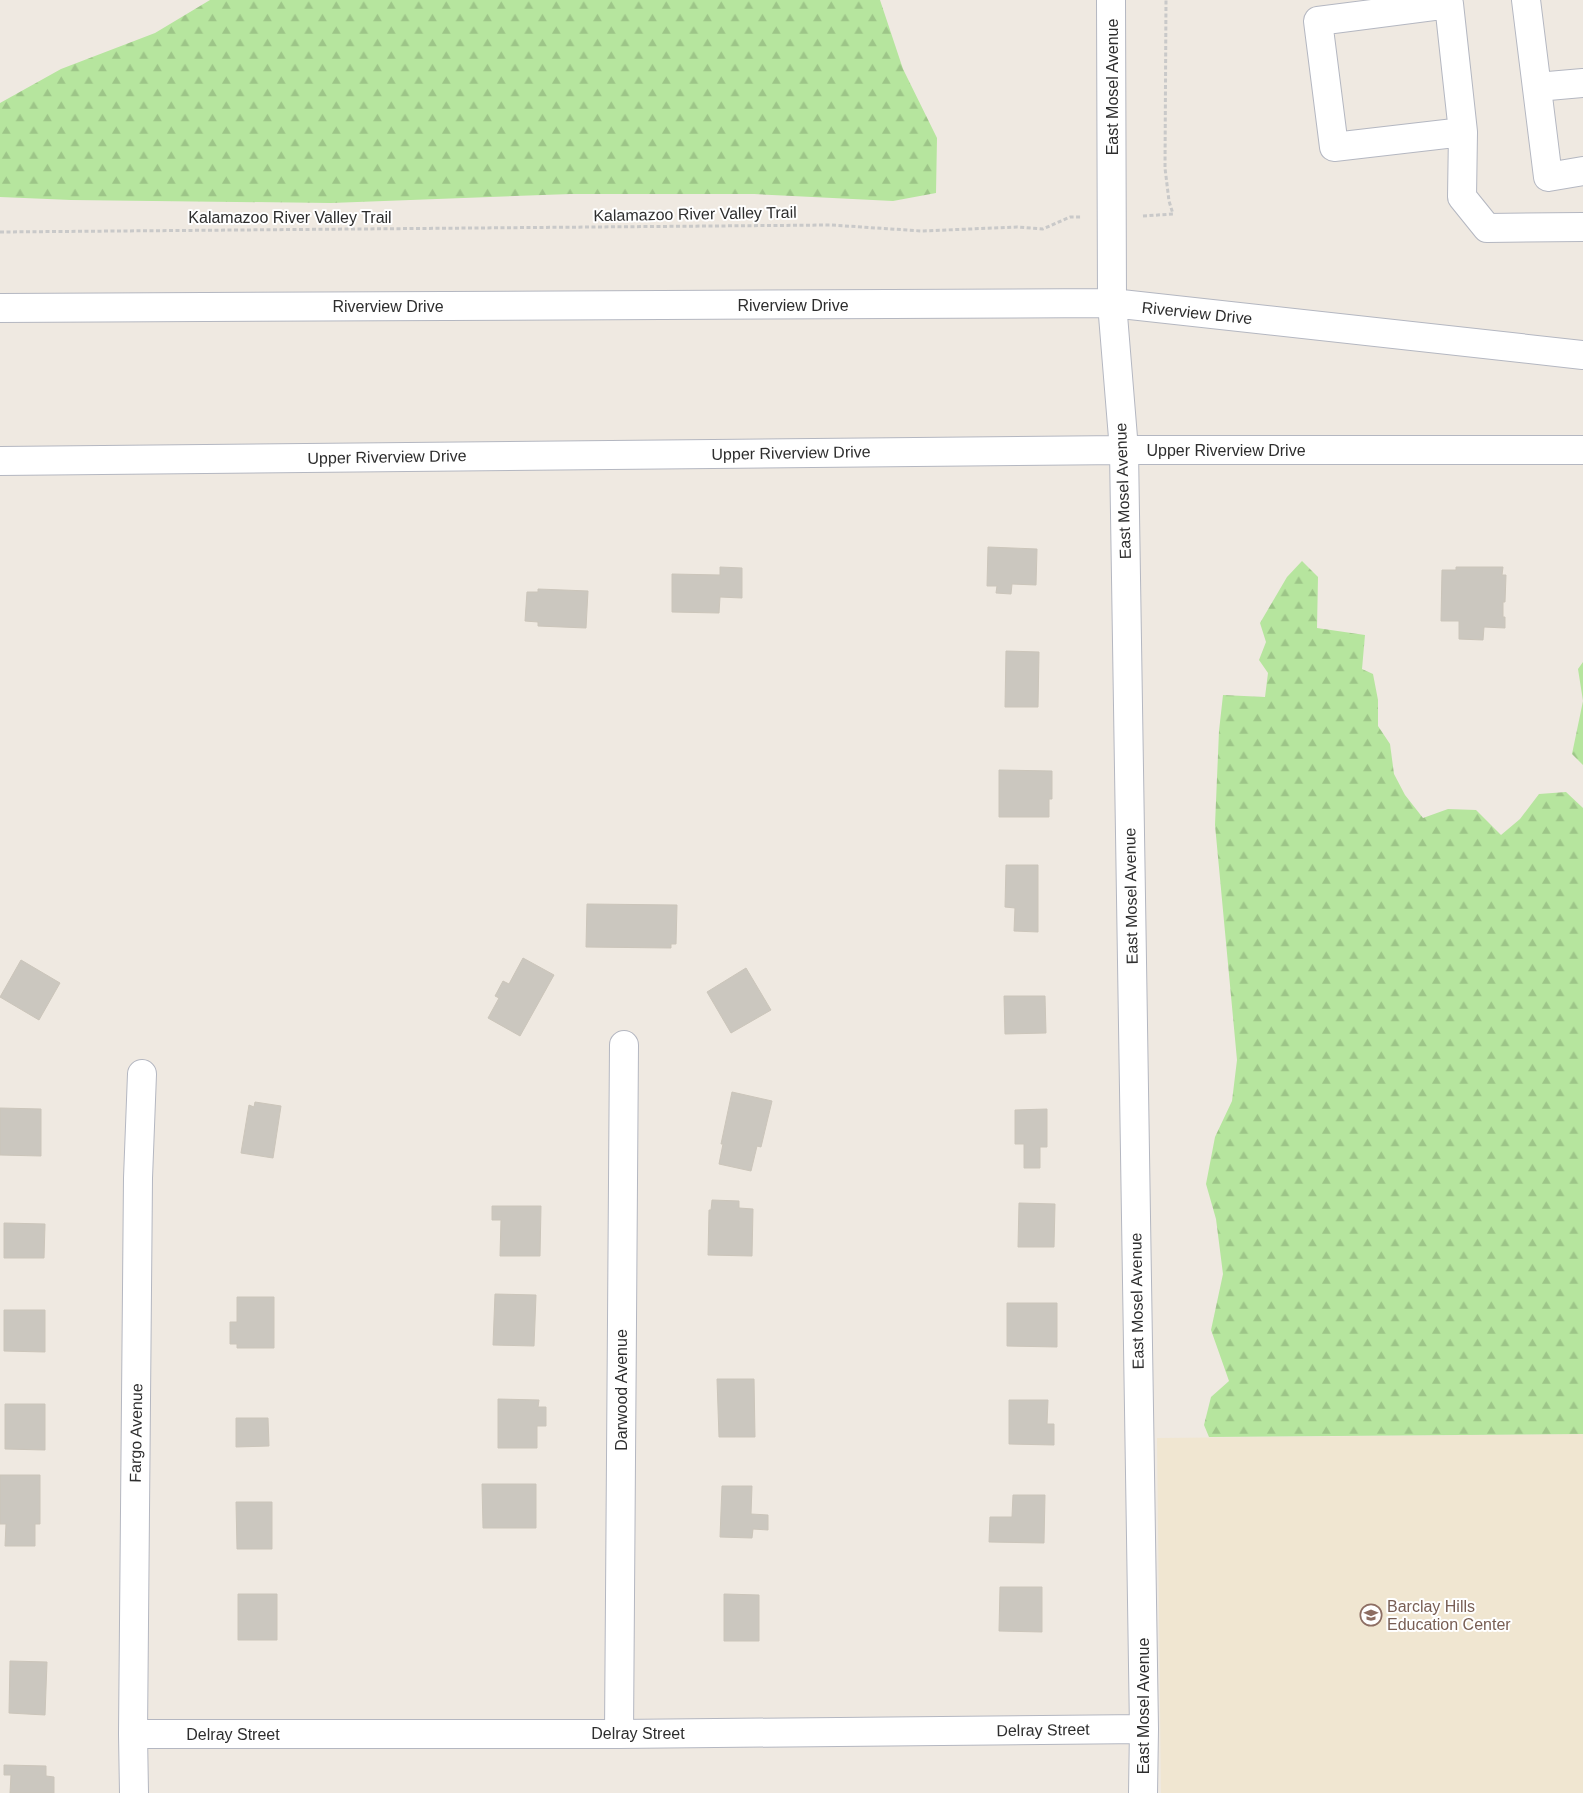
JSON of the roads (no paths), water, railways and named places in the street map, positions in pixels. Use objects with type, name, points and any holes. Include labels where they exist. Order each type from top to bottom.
[{"type":"street","name":"East Mosel Avenue","points":[[1111,0],[1112,304],[1124,450],[1144,1729],[1143,1793]]},
{"type":"street","points":[[1526,0],[1548,178],[1583,171]]},
{"type":"street","points":[[1463,132],[1334,147],[1318,21],[1449,4],[1463,132],[1462,197],[1487,228],[1583,227]]},
{"type":"street","points":[[1537,87],[1583,83]]},
{"type":"street","name":"Riverview Drive","points":[[0,308],[1112,304],[1583,355]]},
{"type":"street","name":"Upper Riverview Drive","points":[[0,461],[1124,450],[1583,450]]},
{"type":"street","name":"Darwood Avenue","points":[[619,1734],[624,1046]]},
{"type":"street","name":"Fargo Avenue","points":[[134,1793],[138,1178],[142,1074]]},
{"type":"street","name":"Delray Street","points":[[133,1734],[619,1734],[1144,1729]]},
{"type":"place","name":"Barclay Hills Education Center","points":[[1371,1615]]}]
